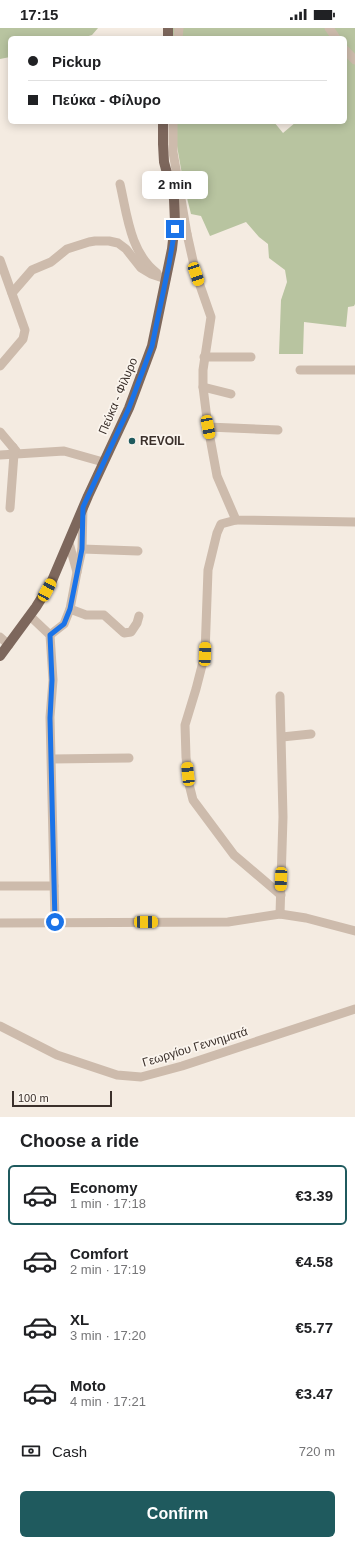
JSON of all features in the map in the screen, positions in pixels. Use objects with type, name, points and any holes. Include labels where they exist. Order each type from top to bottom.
[{"type":"main road","name":"Πεύκα - Φίλυρο","points":[[0,656],[30,616],[51,583],[103,462],[129,408],[146,364],[166,279],[175,229],[174,199],[164,162],[163,124]]},
{"type":"street","points":[[347,52],[355,60]]},
{"type":"street","points":[[173,124],[173,152],[187,234],[196,274],[211,317],[204,357],[203,387],[208,427],[217,476],[236,520]]},
{"type":"street","points":[[120,184],[129,224],[137,250],[151,268],[166,279]]},
{"type":"street","points":[[175,229],[187,234]]},
{"type":"street","points":[[12,293],[32,270],[52,262],[67,249],[95,241],[109,241],[118,243],[126,249],[141,268],[151,274],[166,279]]},
{"type":"street","points":[[0,260],[25,330],[23,339],[0,366]]},
{"type":"street","points":[[204,357],[251,357]]},
{"type":"street","points":[[300,370],[355,370]]},
{"type":"street","points":[[203,387],[231,394]]},
{"type":"street","points":[[208,427],[278,430]]},
{"type":"street","points":[[0,432],[15,452],[10,508]]},
{"type":"street","points":[[0,455],[15,452],[64,451],[103,462]]},
{"type":"street","points":[[50,635],[64,624],[70,609],[82,549],[83,507]]},
{"type":"street","points":[[281,895],[241,861],[228,847],[216,828],[193,800],[186,757],[185,725],[205,654],[208,570],[221,524],[236,520],[355,522]]},
{"type":"street","points":[[69,543],[77,572]]},
{"type":"street","points":[[82,549],[138,551]]},
{"type":"street","points":[[70,609],[86,614],[104,615],[124,633],[131,632],[137,623],[139,616]]},
{"type":"street","points":[[30,616],[50,635],[52,680],[50,718],[55,922]]},
{"type":"street","points":[[0,637],[9,645]]},
{"type":"street","points":[[280,696],[283,817],[280,914]]},
{"type":"street","points":[[282,737],[312,734]]},
{"type":"street","points":[[52,759],[129,758]]},
{"type":"street","points":[[0,886],[54,886]]},
{"type":"street","points":[[0,923],[228,922],[280,914],[306,918],[355,931]]},
{"type":"street","name":"Γεωργίου Γεννηματά","points":[[0,1026],[41,1048],[62,1057],[104,1071],[137,1077],[147,1076],[182,1066],[355,1009]]},
{"type":"green space","points":[[0,28],[98,28],[92,35],[89,36],[8,36],[8,57],[0,59]]},
{"type":"green space","points":[[173,28],[355,28],[355,304],[354,306],[348,307],[346,327],[304,322],[303,354],[279,354],[281,300],[287,282],[285,270],[269,258],[268,244],[259,237],[246,222],[210,236],[201,216],[191,214],[184,186],[177,146],[177,124],[276,124],[283,133],[294,124],[347,124],[347,36],[173,36]]},
{"type":"place","name":"REVOIL","points":[[132,441]]},
{"type":"route","points":[[55,922],[50,718],[52,656],[50,635],[64,624],[70,609],[82,549],[83,507],[129,408],[152,346],[175,229]]}]
